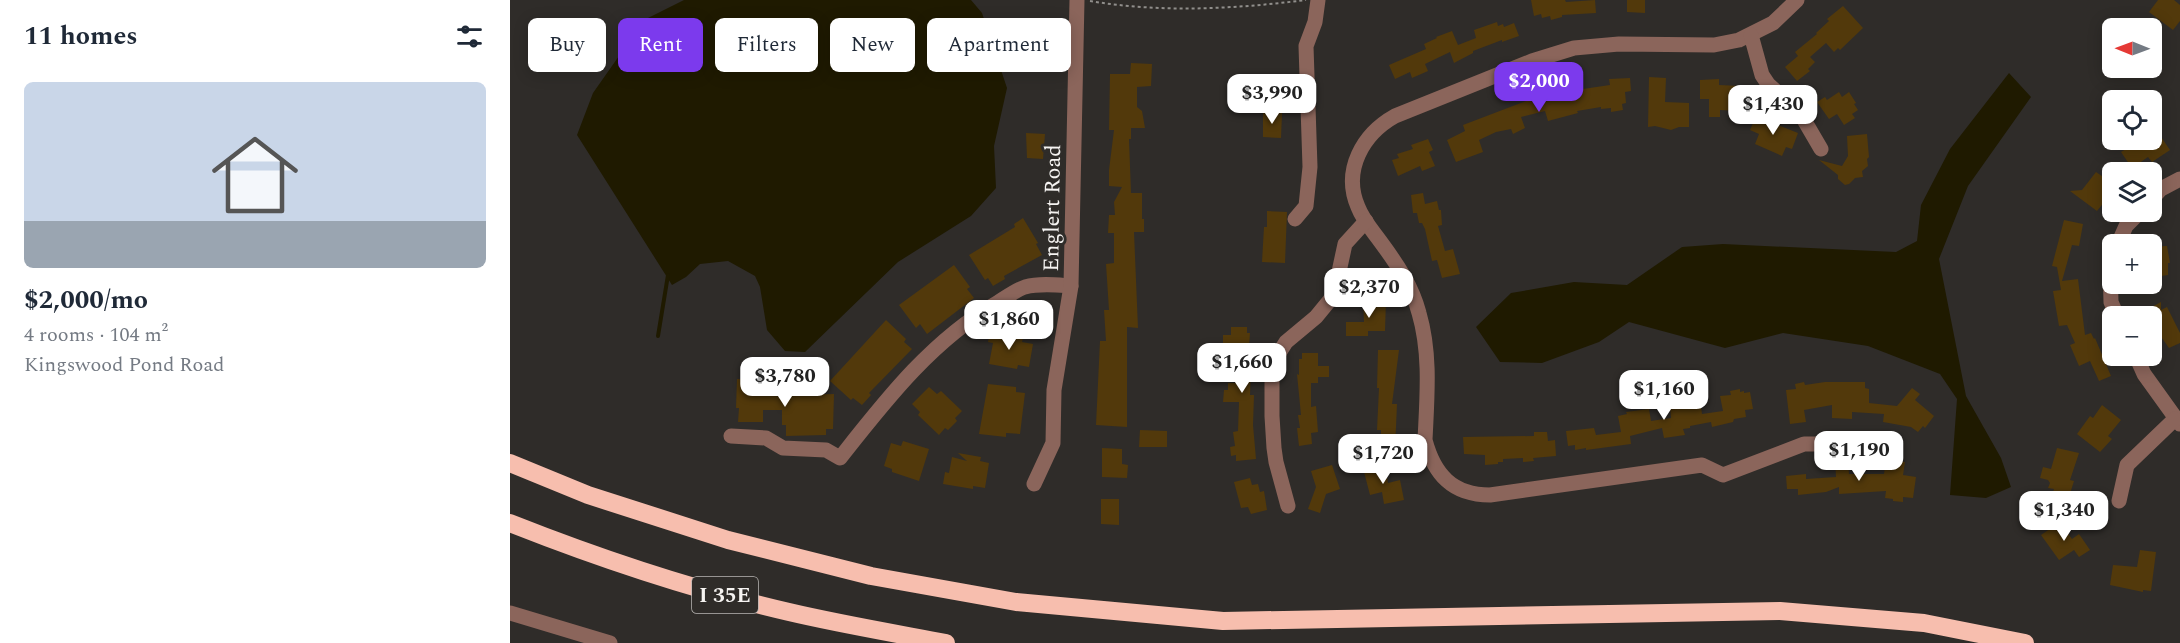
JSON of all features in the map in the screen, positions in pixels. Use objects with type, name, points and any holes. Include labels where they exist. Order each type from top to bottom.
[{"type":"highway","name":"I 35E","points":[[510,463],[588,495],[728,540],[870,576],[1016,602],[1224,621],[1780,610],[1924,623],[2025,643]]},
{"type":"highway","name":"I 35E","points":[[510,523],[566,545],[699,588],[789,612],[946,643]]},
{"type":"street","name":"Englert Road","points":[[1034,484],[1053,443],[1054,390],[1071,286],[1077,0]]},
{"type":"street","points":[[1295,219],[1306,206],[1310,167],[1306,46],[1315,22],[1318,0]]},
{"type":"street","points":[[1797,0],[1773,22],[1751,35],[1714,45],[1618,44],[1574,48],[1532,61],[1395,116],[1371,134],[1358,154],[1353,177],[1353,192],[1366,221],[1401,271],[1419,311],[1427,354],[1425,440],[1428,453],[1438,470],[1452,484],[1470,493],[1490,495],[1702,465],[1723,475],[1804,444],[1893,444]]},
{"type":"street","points":[[1751,35],[1762,75],[1768,84],[1800,113],[1821,149]]},
{"type":"street","points":[[2162,188],[2180,179]]},
{"type":"street","points":[[1288,506],[1274,448],[1272,371],[1274,361],[1286,342],[1316,317],[1334,295],[1345,244],[1366,221]]},
{"type":"street","points":[[731,436],[766,438],[783,448],[826,450],[840,458],[898,387],[927,356],[957,330],[984,310],[1025,287],[1071,286]]},
{"type":"street","points":[[2119,501],[2127,465],[2177,421],[2140,366]]},
{"type":"street","points":[[510,614],[610,643]]},
{"type":"path","points":[[1087,0],[1171,9],[1252,7],[1306,0]]},
{"type":"shaded area","points":[[684,0],[971,0],[984,18],[927,18],[927,72],[1002,72],[1007,88],[994,146],[996,188],[971,216],[898,262],[805,352],[785,351],[767,330],[760,287],[755,276],[728,261],[700,264],[686,277],[672,285],[577,135],[593,93],[618,57],[618,72],[703,72],[703,18],[648,18]]},
{"type":"shaded area","points":[[2009,73],[2031,97],[1968,186],[1939,259],[1966,396],[2001,458],[2011,487],[1986,498],[1950,495],[1957,399],[1940,374],[1868,346],[1783,333],[1725,348],[1629,322],[1599,342],[1542,363],[1500,362],[1476,327],[1511,293],[1574,282],[1627,285],[1682,247],[1723,244],[1896,252],[1917,241],[1921,205],[1950,149]]},
{"type":"building","points":[[1531,0],[1565,0],[1566,2],[1595,0],[1596,13],[1562,15],[1562,17],[1551,20],[1550,16],[1542,18],[1541,14],[1534,16]]},
{"type":"building","points":[[1627,0],[1645,0],[1645,13],[1627,12]]},
{"type":"building","points":[[2158,0],[2174,0],[2180,5],[2180,21],[2173,30],[2162,22],[2162,18],[2157,18],[2149,12]]},
{"type":"building","points":[[1843,6],[1863,28],[1840,50],[1838,48],[1834,52],[1826,43],[1810,57],[1815,62],[1808,69],[1810,71],[1797,81],[1785,67],[1798,56],[1795,52],[1817,34],[1829,21],[1827,19]]},
{"type":"building","points":[[1497,22],[1498,26],[1503,24],[1504,27],[1514,23],[1519,36],[1473,51],[1454,63],[1450,52],[1425,64],[1428,71],[1412,78],[1410,72],[1395,79],[1389,65],[1426,49],[1424,44],[1436,37],[1452,31],[1458,45],[1476,38],[1474,30]]},
{"type":"building","points":[[1131,63],[1152,64],[1151,86],[1137,87],[1137,107],[1142,111],[1145,128],[1131,128],[1131,139],[1129,139],[1131,193],[1142,193],[1144,232],[1134,232],[1138,328],[1127,327],[1127,427],[1096,425],[1100,341],[1106,341],[1104,310],[1109,310],[1106,264],[1114,263],[1114,233],[1108,233],[1109,215],[1115,215],[1114,202],[1122,187],[1109,186],[1114,130],[1109,130],[1110,74],[1130,74]]},
{"type":"building","points":[[1649,77],[1666,78],[1665,102],[1689,103],[1689,127],[1671,130],[1655,126],[1648,127]]},
{"type":"building","points":[[1630,78],[1631,91],[1625,92],[1626,103],[1622,104],[1623,110],[1611,112],[1611,108],[1601,109],[1601,107],[1577,111],[1578,113],[1548,121],[1545,111],[1521,117],[1525,128],[1513,134],[1511,129],[1496,132],[1479,140],[1483,152],[1456,162],[1447,140],[1465,131],[1463,125],[1563,87],[1575,86],[1576,90],[1610,85],[1609,79]]},
{"type":"building","points":[[1719,79],[1719,85],[1740,86],[1740,111],[1720,110],[1720,117],[1709,117],[1709,99],[1700,99],[1700,80]]},
{"type":"building","points":[[1839,92],[1842,97],[1849,92],[1858,110],[1852,114],[1855,118],[1844,125],[1837,114],[1829,119],[1817,102],[1825,97],[1827,100]]},
{"type":"building","points":[[1242,93],[1258,94],[1257,113],[1233,109],[1233,96],[1242,96]]},
{"type":"building","points":[[1263,113],[1282,113],[1281,138],[1263,137]]},
{"type":"building","points":[[1756,116],[1798,133],[1792,149],[1786,147],[1782,156],[1755,144],[1759,134],[1750,130]]},
{"type":"building","points":[[1026,133],[1045,134],[1043,159],[1027,158]]},
{"type":"building","points":[[1867,134],[1868,166],[1862,171],[1863,177],[1855,178],[1845,185],[1838,179],[1838,175],[1819,160],[1842,166],[1848,156],[1847,136]]},
{"type":"building","points":[[2162,138],[2170,150],[2152,162],[2148,157],[2141,162],[2128,162],[2121,152],[2124,150],[2162,150]]},
{"type":"building","points":[[1428,139],[1433,150],[1429,152],[1435,166],[1422,171],[1420,166],[1398,176],[1392,160],[1399,158],[1397,154],[1413,149],[1411,145]]},
{"type":"building","points":[[2096,172],[2102,176],[2102,205],[2097,211],[2070,191],[2082,190]]},
{"type":"building","points":[[1423,193],[1425,204],[1437,201],[1439,210],[1441,210],[1442,225],[1438,226],[1445,251],[1453,249],[1460,274],[1442,278],[1437,260],[1432,261],[1425,229],[1422,223],[1419,223],[1417,213],[1413,213],[1411,195]]},
{"type":"building","points":[[1267,211],[1287,212],[1285,263],[1262,262]]},
{"type":"building","points":[[1023,218],[1038,243],[1036,244],[1042,255],[1004,276],[1005,279],[993,286],[988,278],[985,280],[969,255],[1015,227],[1014,224]]},
{"type":"building","points":[[2064,220],[2083,224],[2079,246],[2072,245],[2062,281],[2078,279],[2085,335],[2091,333],[2095,338],[2102,355],[2102,366],[2107,366],[2111,376],[2099,381],[2090,361],[2079,366],[2070,345],[2075,343],[2067,325],[2059,326],[2053,291],[2061,290],[2057,267],[2052,266]]},
{"type":"building","points":[[2162,246],[2167,246],[2170,263],[2168,263],[2168,275],[2162,276]]},
{"type":"building","points":[[954,265],[970,287],[967,289],[974,298],[927,334],[920,324],[916,328],[899,305]]},
{"type":"building","points":[[1363,300],[1386,300],[1385,331],[1368,331],[1368,336],[1346,336],[1346,322],[1364,322]]},
{"type":"building","points":[[2167,307],[2180,333],[2180,343],[2169,348],[2162,338],[2162,310]]},
{"type":"building","points":[[886,320],[906,339],[904,342],[912,349],[869,393],[871,395],[862,405],[853,398],[851,400],[830,381]]},
{"type":"building","points":[[1231,327],[1247,327],[1247,333],[1250,333],[1249,347],[1252,347],[1250,395],[1254,395],[1253,425],[1256,459],[1236,461],[1236,455],[1231,456],[1230,447],[1235,446],[1233,432],[1238,431],[1239,402],[1223,402],[1224,390],[1228,390],[1228,383],[1235,383],[1237,356],[1230,356],[1231,345],[1223,345],[1223,335],[1231,335]]},
{"type":"building","points":[[990,331],[1023,338],[1022,342],[1033,344],[1029,367],[1018,365],[1017,369],[989,364],[993,343],[988,342]]},
{"type":"building","points":[[1378,350],[1399,350],[1392,404],[1397,404],[1395,450],[1381,450],[1381,430],[1377,430]]},
{"type":"building","points":[[1302,353],[1318,353],[1318,366],[1329,366],[1329,377],[1318,377],[1318,383],[1311,383],[1311,407],[1316,406],[1318,432],[1311,433],[1312,444],[1299,446],[1297,428],[1300,428],[1298,415],[1301,415],[1297,374],[1299,375],[1299,359],[1302,359]]},
{"type":"building","points":[[737,379],[769,380],[768,390],[791,390],[791,395],[834,394],[833,429],[826,429],[826,435],[786,436],[786,425],[782,425],[782,410],[763,410],[763,422],[738,422]]},
{"type":"building","points":[[1804,382],[1805,385],[1825,382],[1865,382],[1865,388],[1869,389],[1869,403],[1897,406],[1912,388],[1920,394],[1915,400],[1934,416],[1925,428],[1923,426],[1918,432],[1911,427],[1883,422],[1884,414],[1852,412],[1852,419],[1832,418],[1832,405],[1804,410],[1806,422],[1790,424],[1786,390],[1796,389],[1795,384]]},
{"type":"building","points":[[1676,383],[1679,404],[1700,400],[1702,414],[1723,411],[1720,396],[1731,395],[1730,391],[1740,389],[1740,392],[1750,392],[1753,409],[1745,410],[1746,417],[1734,419],[1733,422],[1712,427],[1711,422],[1690,426],[1690,428],[1683,429],[1685,435],[1664,438],[1662,428],[1630,436],[1631,444],[1586,450],[1586,448],[1575,450],[1575,445],[1568,446],[1566,431],[1594,428],[1596,435],[1621,432],[1618,416],[1627,414],[1626,412],[1649,409],[1651,421],[1671,418],[1668,384]]},
{"type":"building","points":[[988,384],[1016,387],[1016,392],[1025,393],[1020,434],[1006,433],[1006,437],[979,434]]},
{"type":"building","points":[[929,387],[937,394],[941,391],[962,411],[955,418],[957,421],[948,430],[945,428],[939,435],[918,415],[920,412],[912,404]]},
{"type":"building","points":[[2102,405],[2121,420],[2108,436],[2112,439],[2100,452],[2077,434],[2090,416],[2093,418]]},
{"type":"building","points":[[1140,430],[1167,431],[1167,447],[1139,447]]},
{"type":"building","points":[[1534,432],[1547,432],[1548,441],[1555,440],[1556,456],[1533,458],[1534,461],[1523,462],[1523,458],[1503,459],[1503,462],[1498,462],[1498,464],[1485,465],[1485,455],[1464,454],[1463,437],[1534,436]]},
{"type":"building","points":[[903,441],[929,449],[919,481],[892,472],[892,469],[884,466],[891,443],[901,446]]},
{"type":"building","points":[[1102,448],[1122,449],[1122,464],[1128,465],[1127,478],[1102,477]]},
{"type":"building","points":[[2057,448],[2079,453],[2070,480],[2074,481],[2068,500],[2052,495],[2054,489],[2048,488],[2050,483],[2048,480],[2040,478],[2043,467],[2051,469]]},
{"type":"building","points":[[958,453],[981,457],[980,461],[989,463],[985,488],[973,486],[973,489],[943,484],[945,472],[949,473],[952,457],[967,461]]},
{"type":"building","points":[[1835,460],[1848,460],[1849,474],[1884,474],[1886,460],[1905,462],[1903,475],[1916,477],[1913,498],[1903,497],[1903,502],[1893,501],[1893,499],[1885,498],[1886,491],[1839,494],[1839,487],[1826,492],[1798,495],[1798,489],[1787,489],[1786,476],[1806,474],[1806,479],[1836,477]]},
{"type":"building","points":[[1332,465],[1340,489],[1326,494],[1320,513],[1308,509],[1316,487],[1311,471]]},
{"type":"building","points":[[1378,465],[1386,471],[1388,483],[1400,480],[1404,500],[1384,504],[1382,492],[1370,495],[1363,468]]},
{"type":"building","points":[[1250,478],[1252,485],[1258,484],[1260,492],[1264,491],[1267,510],[1251,514],[1248,507],[1241,508],[1234,482]]},
{"type":"building","points":[[1101,499],[1119,499],[1119,525],[1101,524]]},
{"type":"building","points":[[2060,522],[2072,539],[2079,534],[2090,550],[2079,557],[2074,550],[2059,560],[2041,535]]},
{"type":"building","points":[[2140,550],[2156,552],[2151,591],[2143,590],[2143,592],[2110,585],[2113,565],[2137,567]]},
{"type":"waterway","points":[[658,336],[668,275]]}]
